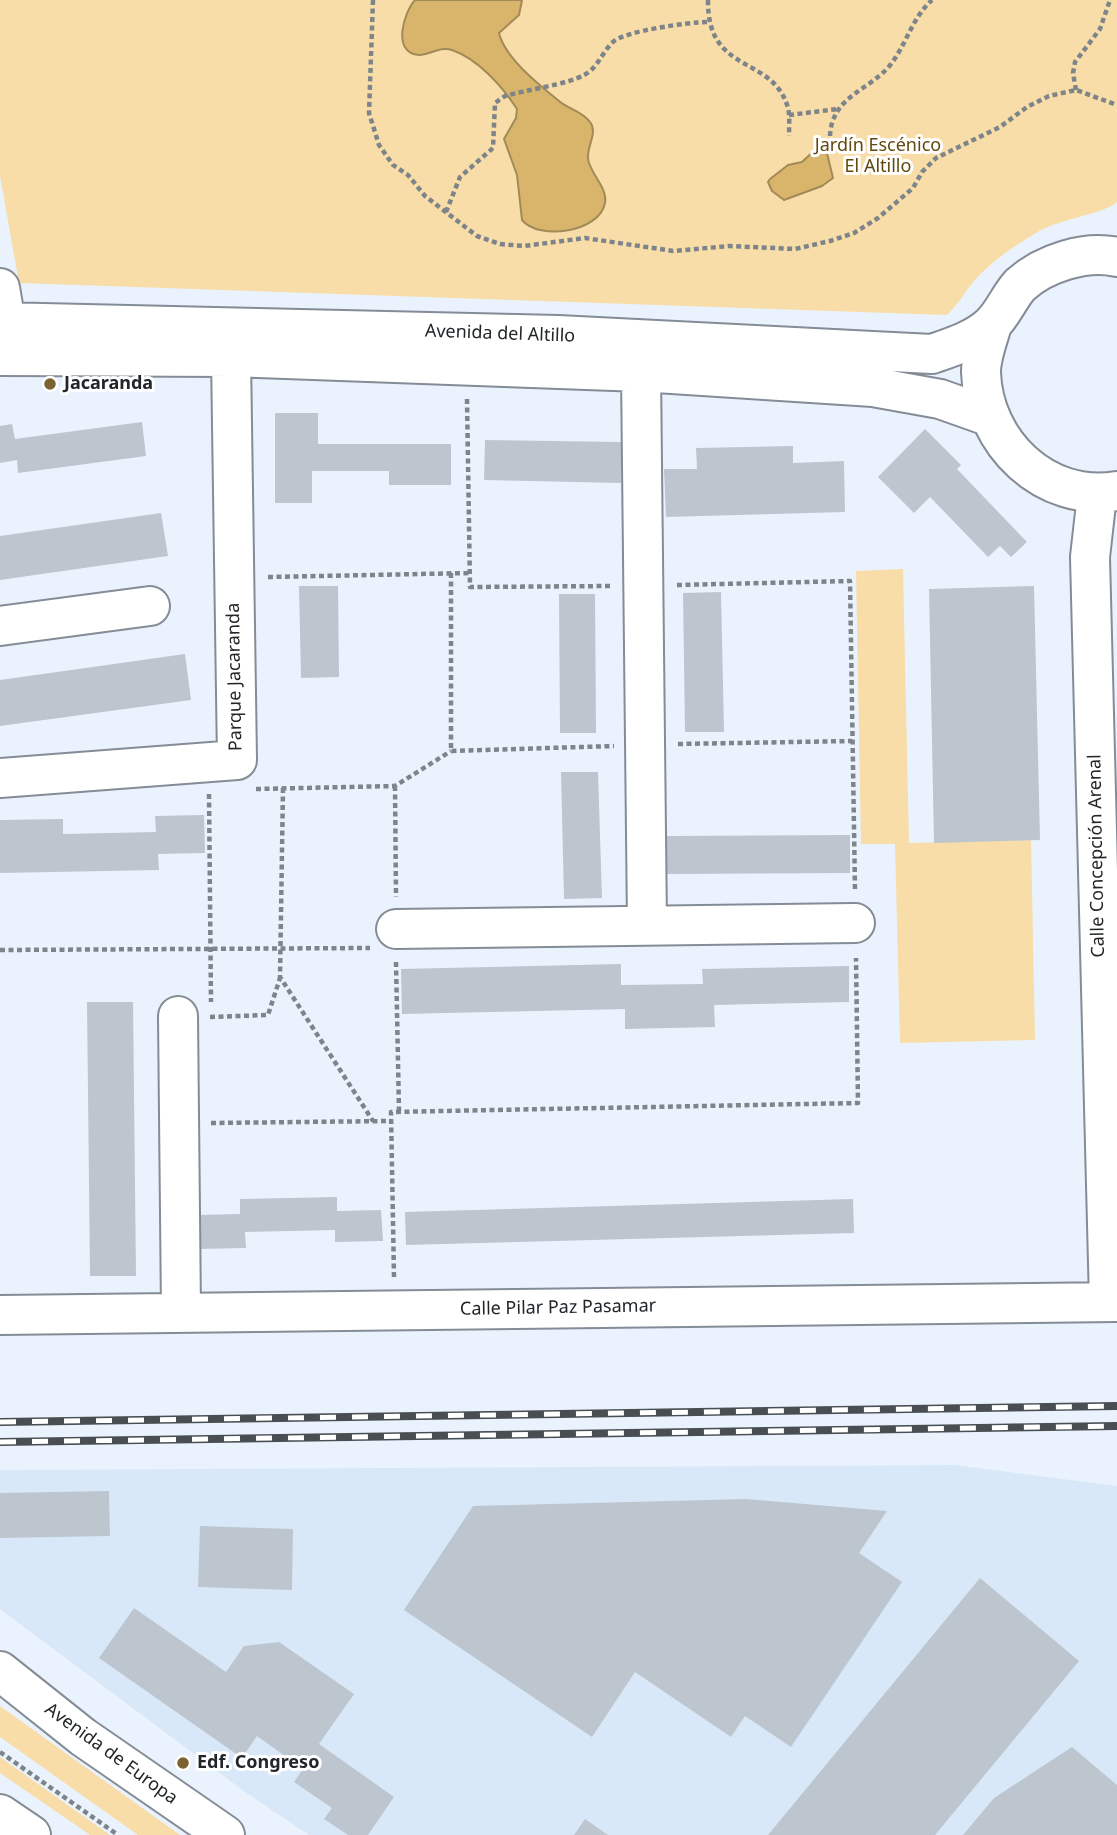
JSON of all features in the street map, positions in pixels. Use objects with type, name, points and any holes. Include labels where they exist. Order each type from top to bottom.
[{"type":"street","name":"Avenida del Altillo","points":[[1107,493],[1051,484],[1013,456],[988,416],[981,370],[992,325],[1019,286],[1059,262],[1105,255],[1117,257]]},
{"type":"street","name":"Avenida del Altillo","points":[[2,322],[558,335],[932,354],[959,345],[992,325]]},
{"type":"street","name":"Avenida del Altillo","points":[[2,322],[232,358],[641,372],[873,387],[940,399],[988,416]]},
{"type":"street","name":"Parque Jacaranda","points":[[0,778],[237,775],[232,358]]},
{"type":"street","points":[[641,372],[648,925]]},
{"type":"street","name":"Calle Concepción Arenal","points":[[1107,493],[1090,558],[1113,1302]]},
{"type":"street","points":[[0,626],[150,606]]},
{"type":"street","points":[[390,939],[648,925],[855,923]]},
{"type":"street","points":[[181,1312],[178,1123],[194,1017]]},
{"type":"street","name":"Calle Pilar Paz Pasamar","points":[[0,1315],[1113,1302]]},
{"type":"street","name":"Avenida de Europa","points":[[0,1671],[83,1737],[225,1835]]},
{"type":"street","points":[[0,1814],[31,1835]]},
{"type":"path","points":[[373,0],[369,113],[379,145],[393,165],[446,212],[477,236],[500,244],[524,246],[585,238],[654,250],[729,246],[796,248],[854,233],[898,202],[936,158],[1000,127],[1027,107],[1049,96],[1076,90],[1117,105]]},
{"type":"path","points":[[708,0],[708,22],[723,50],[761,73],[783,98],[789,115],[789,136]]},
{"type":"path","points":[[830,136],[838,109],[856,91],[883,74],[901,47],[915,18],[932,0]]},
{"type":"path","points":[[1076,90],[1073,73],[1075,62],[1100,29],[1110,0]]},
{"type":"path","points":[[446,212],[460,177],[493,148],[495,103],[505,96],[587,74],[614,40],[625,35],[658,30],[674,24],[708,22]]},
{"type":"path","points":[[789,115],[838,109]]},
{"type":"path","points":[[467,365],[470,587],[644,585]]},
{"type":"path","points":[[451,573],[452,751]]},
{"type":"path","points":[[234,578],[470,573]]},
{"type":"path","points":[[283,788],[280,977],[268,1014],[194,1017],[210,947],[209,791],[237,775],[283,788],[396,786],[452,751],[852,741]]},
{"type":"path","points":[[0,950],[281,947],[390,939]]},
{"type":"path","points":[[280,977],[373,1121]]},
{"type":"path","points":[[178,1123],[391,1121]]},
{"type":"path","points":[[0,1752],[118,1835]]},
{"type":"shaded area","points":[[415,0],[522,0],[519,15],[499,33],[508,52],[524,70],[563,104],[583,115],[592,126],[589,164],[604,191],[605,203],[601,213],[592,221],[581,227],[554,231],[541,230],[522,220],[517,175],[504,139],[516,118],[517,109],[489,74],[462,54],[443,49],[419,55],[410,53],[405,47],[402,31],[407,13]]},
{"type":"shaded area","points":[[817,148],[827,153],[833,178],[822,186],[784,200],[772,191],[768,182],[770,179],[788,165],[802,162]]},
{"type":"shaded area","points":[[955,1465],[1117,1486],[1117,1835],[309,1835],[245,1792],[0,1609],[0,1470]]},
{"type":"green space","name":"Jardín Escénico El Altillo","points":[[0,0],[1117,0],[1117,202],[1102,210],[1045,228],[1020,243],[982,273],[947,315],[19,283],[0,176]]},
{"type":"green space","points":[[903,569],[909,843],[1031,840],[1035,1040],[900,1043],[895,844],[861,844],[856,571]]},
{"type":"green space","points":[[0,1706],[180,1835],[138,1835],[0,1737]]},
{"type":"green space","points":[[0,1757],[110,1835],[90,1835],[0,1773]]},
{"type":"building","points":[[275,413],[318,413],[318,444],[451,444],[451,485],[389,485],[389,471],[312,471],[312,503],[275,503]]},
{"type":"building","points":[[142,422],[146,456],[18,473],[17,460],[0,463],[0,426],[12,424],[15,439]]},
{"type":"building","points":[[925,429],[961,465],[957,469],[1027,542],[1011,557],[1000,546],[988,557],[930,497],[914,513],[878,477]]},
{"type":"building","points":[[485,440],[621,442],[621,483],[484,480]]},
{"type":"building","points":[[793,446],[793,463],[844,461],[845,512],[666,517],[664,469],[697,469],[696,448]]},
{"type":"building","points":[[161,513],[168,556],[0,580],[0,536]]},
{"type":"building","points":[[299,586],[338,586],[339,677],[301,678]]},
{"type":"building","points":[[1034,586],[1040,840],[934,843],[929,589]]},
{"type":"building","points":[[721,592],[724,732],[685,732],[683,593]]},
{"type":"building","points":[[559,594],[595,594],[596,733],[560,733]]},
{"type":"building","points":[[185,654],[191,700],[0,726],[0,680]]},
{"type":"building","points":[[561,772],[598,772],[602,898],[564,899]]},
{"type":"building","points":[[204,815],[205,853],[158,854],[159,870],[0,873],[0,820],[63,819],[63,834],[156,832],[155,816]]},
{"type":"building","points":[[850,835],[850,873],[665,874],[665,836]]},
{"type":"building","points":[[621,964],[621,985],[703,984],[702,969],[849,966],[849,1002],[714,1005],[715,1027],[625,1029],[625,1009],[402,1014],[401,969]]},
{"type":"building","points":[[87,1002],[133,1002],[136,1276],[90,1276]]},
{"type":"building","points":[[337,1197],[337,1211],[381,1210],[383,1241],[335,1242],[335,1230],[245,1232],[246,1248],[198,1249],[197,1215],[240,1214],[240,1199]]},
{"type":"building","points":[[853,1199],[854,1233],[406,1245],[405,1212]]},
{"type":"building","points":[[109,1491],[110,1536],[0,1538],[0,1493]]},
{"type":"building","points":[[746,1499],[887,1511],[859,1553],[902,1582],[791,1747],[745,1716],[731,1737],[635,1672],[592,1737],[404,1610],[473,1506]]},
{"type":"building","points":[[200,1526],[293,1529],[292,1590],[198,1587]]},
{"type":"building","points":[[980,1578],[1079,1661],[935,1835],[768,1835]]},
{"type":"building","points":[[134,1608],[226,1672],[244,1646],[279,1642],[354,1694],[319,1744],[394,1797],[368,1835],[348,1835],[324,1819],[332,1808],[294,1782],[303,1769],[257,1736],[242,1758],[99,1658]]},
{"type":"building","points":[[1072,1747],[1117,1785],[1117,1835],[963,1835],[994,1798]]},
{"type":"building","points":[[585,1819],[608,1835],[574,1835]]},
{"type":"railway","points":[[0,1422],[1117,1406]]},
{"type":"railway","points":[[0,1442],[1117,1426]]},
{"type":"place","name":"Jacaranda","points":[[50,384]]},
{"type":"place","name":"Edf. Congreso","points":[[183,1763]]}]
